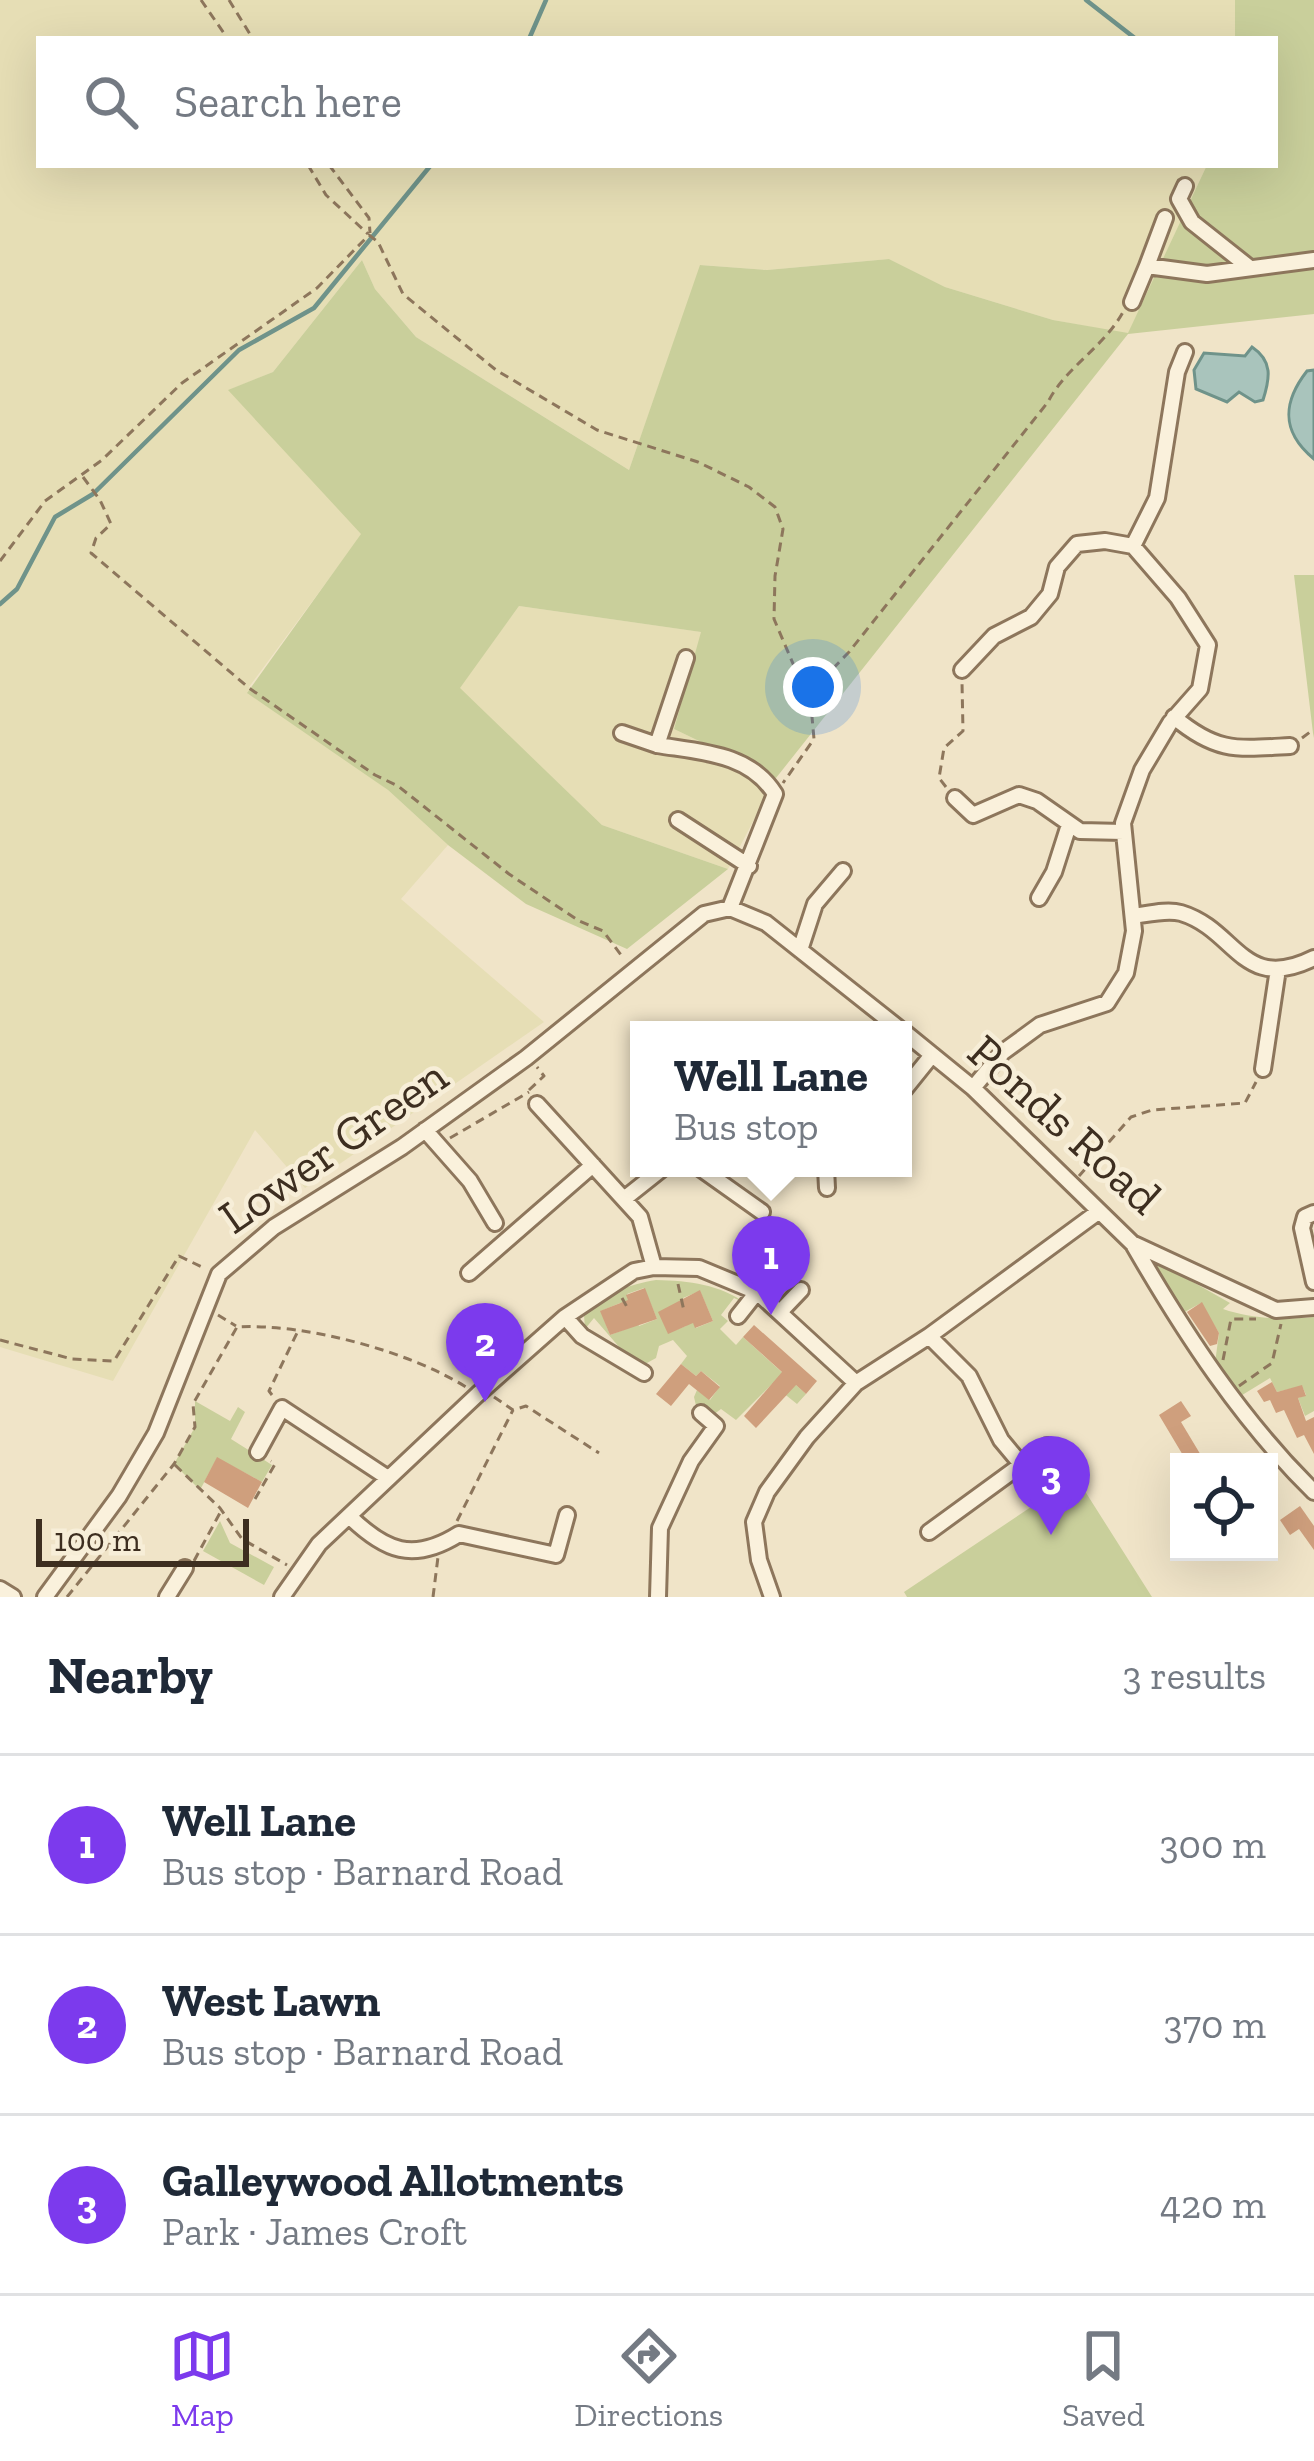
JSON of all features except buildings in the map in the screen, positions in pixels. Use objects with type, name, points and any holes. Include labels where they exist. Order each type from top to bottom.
[{"type":"street","points":[[1185,186],[1179,199],[1192,222],[1250,268]]},
{"type":"street","points":[[1132,302],[1166,218]]},
{"type":"street","points":[[1148,266],[1207,274],[1314,260]]},
{"type":"street","points":[[1133,546],[1157,498],[1177,372],[1185,352]]},
{"type":"street","points":[[962,670],[994,636],[1031,617],[1050,594],[1057,567],[1077,544],[1105,541],[1133,546],[1178,598],[1208,645],[1200,689],[1174,717],[1142,770],[1123,824],[1133,916],[1126,973],[1107,1003],[1040,1025],[1004,1052],[973,1088]]},
{"type":"street","points":[[657,745],[686,658]]},
{"type":"street","points":[[1174,717],[1201,740],[1230,749],[1291,746]]},
{"type":"street","points":[[622,733],[657,745],[726,756],[765,777],[775,794],[730,908]]},
{"type":"street","points":[[955,798],[973,815],[1019,795],[1037,801],[1080,831],[1124,832]]},
{"type":"street","points":[[678,820],[748,866]]},
{"type":"street","points":[[1039,898],[1054,872],[1069,825]]},
{"type":"street","points":[[800,950],[815,904],[842,872]]},
{"type":"street","name":"Lower Green","points":[[45,1597],[119,1496],[156,1433],[219,1274],[274,1227],[425,1130],[529,1055],[704,914],[730,908]]},
{"type":"street","name":"Ponds Road","points":[[730,908],[766,923],[889,1021]]},
{"type":"street","points":[[1133,916],[1177,911],[1209,927],[1240,958],[1267,970],[1298,966],[1314,958]]},
{"type":"street","points":[[1263,1069],[1278,969]]},
{"type":"street","name":"Ponds Road","points":[[912,1039],[973,1088],[1132,1243],[1265,1312],[1314,1307]]},
{"type":"street","points":[[912,1080],[932,1055]]},
{"type":"street","points":[[532,1097],[640,1216],[654,1267]]},
{"type":"street","points":[[425,1130],[470,1181],[495,1223]]},
{"type":"street","points":[[469,1273],[593,1165]]},
{"type":"street","points":[[624,1199],[652,1177]]},
{"type":"street","points":[[712,1177],[762,1213]]},
{"type":"street","points":[[826,1177],[827,1188]]},
{"type":"street","points":[[772,1597],[758,1560],[754,1522],[767,1492],[807,1437],[856,1383],[929,1336],[1098,1212]]},
{"type":"street","points":[[1314,1213],[1305,1217],[1302,1228],[1314,1282]]},
{"type":"street","points":[[1132,1243],[1229,1394],[1273,1452],[1314,1492]]},
{"type":"street","points":[[282,1597],[319,1544],[480,1392],[565,1317],[634,1271],[699,1268],[757,1292],[856,1383]]},
{"type":"street","points":[[780,1312],[801,1290]]},
{"type":"street","points":[[738,1316],[757,1292]]},
{"type":"street","points":[[565,1317],[582,1336],[644,1373]]},
{"type":"street","points":[[929,1336],[969,1376],[1001,1440],[1021,1464]]},
{"type":"street","points":[[263,1456],[282,1408],[388,1478]]},
{"type":"street","points":[[658,1597],[660,1528],[691,1461],[716,1426],[701,1413]]},
{"type":"street","points":[[929,1532],[1047,1446]]},
{"type":"street","points":[[349,1516],[374,1540],[407,1552],[440,1546],[459,1534],[556,1555],[567,1515]]},
{"type":"street","points":[[167,1597],[185,1568]]},
{"type":"street","points":[[0,1589],[13,1597]]},
{"type":"path","points":[[201,0],[226,36]]},
{"type":"path","points":[[229,0],[251,36]]},
{"type":"path","points":[[310,168],[326,195],[378,242],[403,293],[496,370],[597,430],[698,462],[749,487],[775,507],[783,529],[774,619],[812,706]]},
{"type":"path","points":[[0,561],[45,501],[102,460],[182,383],[317,289],[370,236],[369,218],[331,168]]},
{"type":"path","points":[[775,794],[814,739],[815,687],[849,652],[1048,403],[1056,386],[1114,329],[1132,302]]},
{"type":"path","points":[[82,475],[111,524],[96,538],[91,553],[249,688],[375,776],[398,786],[509,874],[579,921],[603,931],[632,970]]},
{"type":"path","points":[[955,798],[939,778],[944,748],[962,730],[962,670]]},
{"type":"path","points":[[801,686],[815,687]]},
{"type":"path","points":[[439,1144],[532,1097],[544,1076],[529,1055]]},
{"type":"path","points":[[1071,1186],[1131,1117],[1152,1110],[1245,1103],[1263,1069]]},
{"type":"path","points":[[0,1340],[72,1359],[114,1360],[179,1256],[219,1274]]},
{"type":"path","points":[[669,1280],[687,1281]]},
{"type":"path","points":[[677,1280],[684,1311]]},
{"type":"path","points":[[619,1291],[627,1307]]},
{"type":"path","points":[[206,1307],[237,1327],[264,1325],[354,1343],[436,1368],[513,1410],[526,1406],[538,1411],[599,1453]]},
{"type":"path","points":[[1228,1372],[1222,1362],[1231,1318],[1265,1312],[1281,1322],[1272,1363],[1229,1394]]},
{"type":"path","points":[[67,1597],[174,1464],[196,1427],[193,1404],[237,1327]]},
{"type":"path","points":[[269,1391],[298,1332]]},
{"type":"path","points":[[459,1534],[455,1524],[513,1410]]},
{"type":"path","points":[[255,1499],[275,1464],[263,1456]]},
{"type":"path","points":[[174,1464],[221,1510],[242,1539],[301,1573]]},
{"type":"path","points":[[185,1568],[192,1564],[221,1510]]},
{"type":"path","points":[[433,1597],[440,1546]]},
{"type":"shaded area","points":[[0,0],[1235,0],[1235,36],[36,36],[36,168],[1206,168],[1128,334],[1053,320],[945,287],[889,259],[767,270],[701,265],[629,470],[416,337],[375,289],[362,260],[273,372],[229,390],[362,534],[249,687],[388,790],[448,845],[401,899],[544,1022],[305,1188],[255,1130],[113,1381],[0,1347]]},
{"type":"shaded area","points":[[519,606],[702,632],[674,729],[776,778],[728,869],[602,825],[459,688]]},
{"type":"green space","points":[[1235,0],[1314,0],[1314,314],[1128,334],[776,778],[674,729],[701,632],[519,606],[460,688],[602,825],[728,869],[627,949],[526,904],[448,845],[388,790],[247,693],[361,534],[228,390],[273,372],[362,260],[375,289],[416,337],[629,470],[700,265],[767,270],[889,259],[945,287],[1053,320],[1128,333],[1206,168],[1278,168],[1278,36],[1235,36]]},
{"type":"green space","points":[[1294,575],[1314,575],[1314,738],[1313,733]]},
{"type":"green space","points":[[1163,1265],[1230,1303],[1223,1309],[1268,1318],[1314,1317],[1314,1411],[1305,1416],[1298,1398],[1306,1395],[1302,1386],[1277,1392],[1270,1378],[1234,1400],[1215,1363],[1219,1333],[1201,1303],[1179,1315],[1153,1270]]},
{"type":"green space","points":[[656,1280],[704,1285],[726,1292],[747,1304],[734,1298],[721,1315],[728,1321],[720,1329],[736,1345],[743,1337],[806,1394],[797,1404],[772,1384],[736,1420],[721,1409],[713,1415],[697,1410],[694,1397],[697,1390],[710,1400],[720,1386],[701,1371],[696,1376],[681,1364],[687,1356],[673,1340],[659,1346],[656,1358],[633,1363],[594,1318],[585,1329],[584,1315],[598,1301]],"holes":[[[644,1288],[657,1319],[639,1326],[635,1316],[631,1327],[610,1335],[601,1311],[620,1303],[623,1308],[631,1306],[627,1294]],[[700,1291],[713,1321],[696,1328],[691,1318],[686,1326],[668,1333],[659,1312],[687,1310],[683,1298]]]},
{"type":"green space","points":[[195,1401],[230,1421],[238,1407],[245,1412],[231,1439],[272,1465],[262,1482],[217,1458],[200,1490],[174,1464],[195,1427]]},
{"type":"green space","points":[[1076,1477],[1152,1597],[907,1597],[904,1592]]},
{"type":"green space","points":[[220,1521],[230,1543],[274,1567],[264,1585],[203,1551]]},
{"type":"water","points":[[1252,347],[1264,358],[1268,371],[1263,400],[1255,402],[1239,392],[1227,402],[1196,389],[1194,370],[1204,353],[1245,356]]},
{"type":"water","points":[[1314,370],[1314,459],[1295,438],[1289,417],[1293,394],[1307,371]]},
{"type":"waterway","points":[[530,36],[546,0]]},
{"type":"waterway","points":[[1086,0],[1132,36]]},
{"type":"waterway","points":[[0,604],[17,589],[55,517],[93,494],[239,350],[314,308],[429,168]]},
{"type":"place","name":"Well Lane","points":[[771,1315]]},
{"type":"place","name":"West Lawn","points":[[485,1402]]},
{"type":"place","name":"Galleywood Allotments","points":[[1051,1535]]}]
